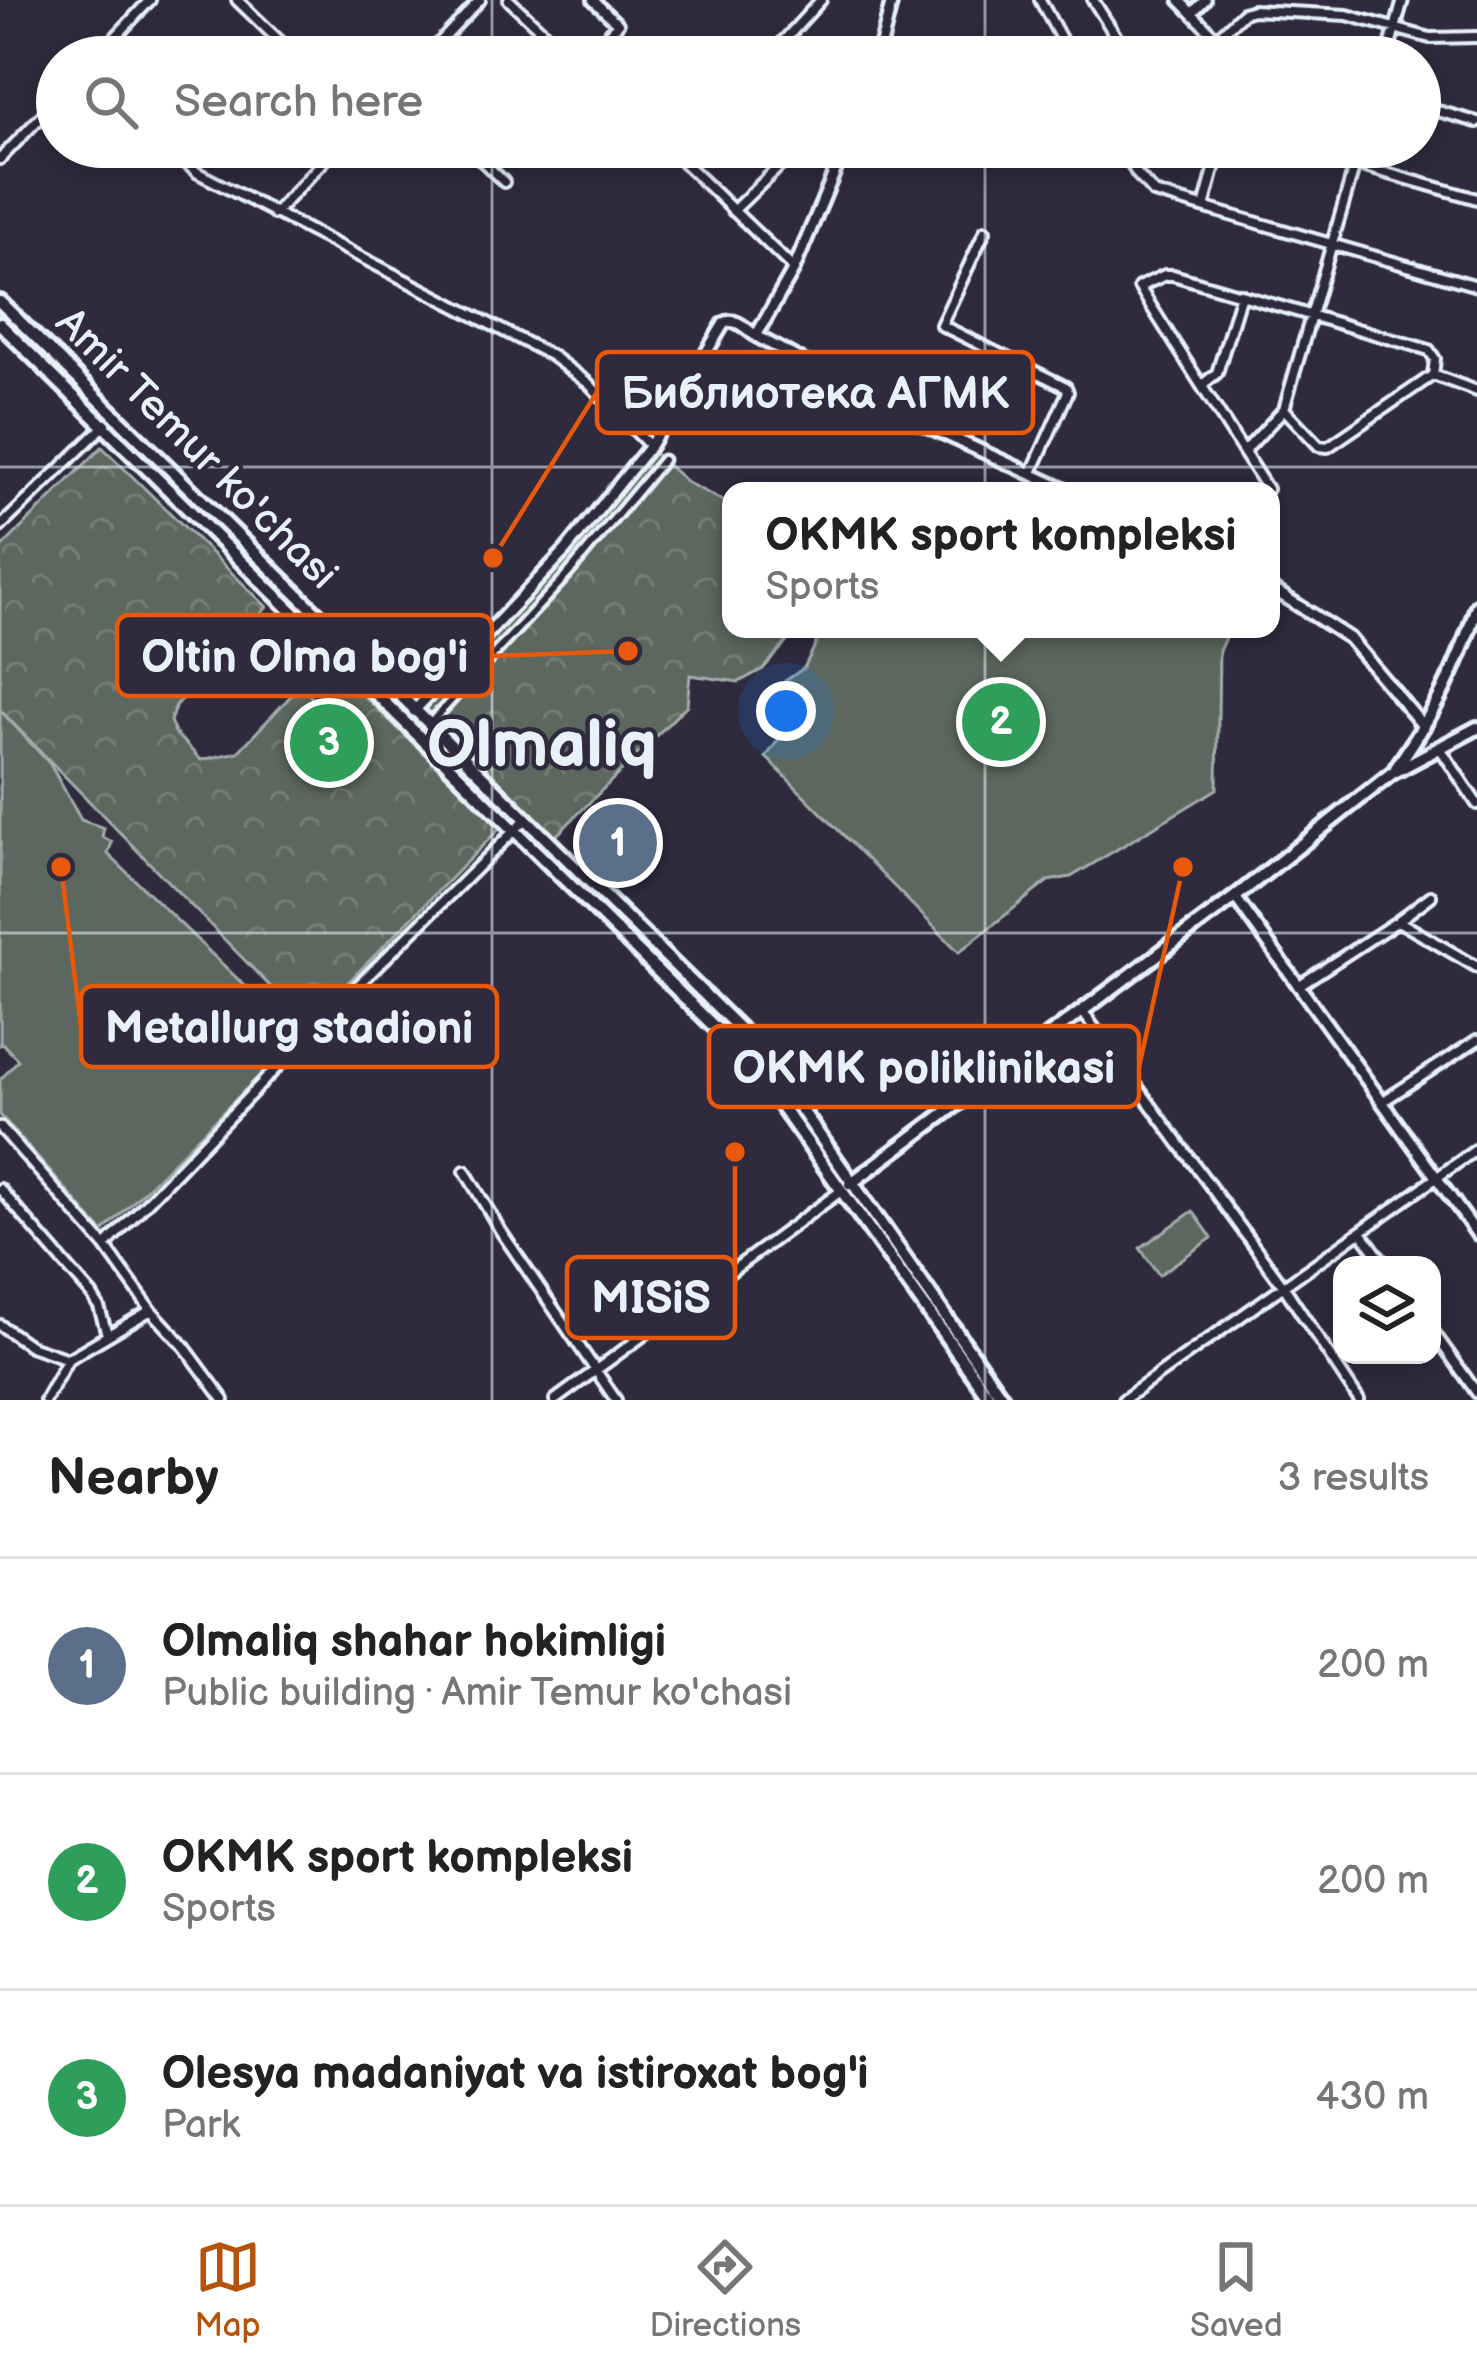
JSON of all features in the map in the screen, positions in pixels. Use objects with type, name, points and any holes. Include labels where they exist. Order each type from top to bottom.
[{"type":"main road","name":"Amir Temur ko'chasi","points":[[0,302],[362,658],[520,825]]},
{"type":"main road","name":"Amir Temur ko'chasi","points":[[0,324],[351,669],[757,1046],[991,1400]]},
{"type":"main road","points":[[256,576],[264,563]]},
{"type":"main road","points":[[1392,773],[1446,690],[1477,606]]},
{"type":"main road","points":[[351,669],[362,658]]},
{"type":"main road","points":[[1424,727],[1440,748]]},
{"type":"main road","points":[[847,1186],[1392,773],[1477,728]]},
{"type":"main road","name":"Amir Temur ko'chasi","points":[[847,1186],[1004,1400]]},
{"type":"street","points":[[118,36],[151,0]]},
{"type":"street","points":[[237,0],[274,36]]},
{"type":"street","points":[[446,36],[480,0]]},
{"type":"street","points":[[509,0],[548,36]]},
{"type":"street","points":[[593,0],[618,24],[607,36]]},
{"type":"street","points":[[788,36],[821,0]]},
{"type":"street","points":[[883,36],[892,0]]},
{"type":"street","points":[[1040,0],[1060,36]]},
{"type":"street","points":[[1093,0],[1116,36]]},
{"type":"street","points":[[1179,0],[1214,36]]},
{"type":"street","points":[[1192,13],[1205,0]]},
{"type":"street","points":[[1393,36],[1402,0]]},
{"type":"street","points":[[1218,36],[1253,10],[1347,15],[1424,36]]},
{"type":"street","points":[[1441,38],[1477,37]]},
{"type":"street","points":[[1441,112],[1477,122]]},
{"type":"street","points":[[0,159],[36,122]]},
{"type":"street","points":[[192,168],[552,356],[588,383],[650,446]]},
{"type":"street","points":[[274,214],[318,168]]},
{"type":"street","points":[[490,168],[504,182]]},
{"type":"street","points":[[689,168],[794,269]]},
{"type":"street","points":[[733,211],[778,168]]},
{"type":"street","points":[[756,336],[794,269],[836,168]]},
{"type":"street","points":[[1133,168],[1154,193],[1477,286]]},
{"type":"street","points":[[1204,208],[1214,168]]},
{"type":"street","points":[[1244,452],[1284,409],[1354,168]]},
{"type":"street","points":[[1369,168],[1477,199]]},
{"type":"street","points":[[985,231],[941,325],[1066,387],[1068,392],[1031,474]]},
{"type":"street","points":[[1262,482],[1139,287],[1173,275],[1429,350],[1435,359],[1433,375],[1328,447],[1319,446],[1284,409]]},
{"type":"street","points":[[1202,385],[1217,373],[1240,294]]},
{"type":"street","points":[[414,711],[565,550],[650,446],[724,323],[735,321],[901,414],[1048,482]]},
{"type":"street","points":[[1433,375],[1477,391]]},
{"type":"street","points":[[0,527],[115,416]]},
{"type":"street","points":[[434,718],[568,574],[663,460]]},
{"type":"street","points":[[1280,594],[1349,638],[1424,727]]},
{"type":"street","points":[[1440,748],[1477,804]]},
{"type":"street","points":[[105,1246],[520,825]]},
{"type":"street","points":[[1298,986],[1431,896]]},
{"type":"street","points":[[1234,897],[1477,1234]]},
{"type":"street","points":[[1398,921],[1477,967]]},
{"type":"street","points":[[1082,1011],[1284,1287],[1359,1400]]},
{"type":"street","points":[[1382,1102],[1477,1040]]},
{"type":"street","points":[[0,1127],[105,1246],[224,1400]]},
{"type":"street","points":[[1124,1400],[1477,1149]]},
{"type":"street","points":[[465,1171],[500,1231],[616,1400]]},
{"type":"street","points":[[555,1400],[847,1186]]},
{"type":"street","points":[[0,1189],[92,1295],[106,1334]]},
{"type":"street","points":[[1361,1232],[1378,1256]]},
{"type":"street","points":[[45,1400],[68,1359],[151,1310]]},
{"type":"street","points":[[0,1325],[30,1346],[68,1359]]},
{"type":"street","points":[[1441,1343],[1477,1393]]},
{"type":"green space","points":[[102,447],[267,607],[176,705],[170,721],[175,733],[201,760],[238,752],[300,686],[318,703],[343,676],[501,827],[307,1024],[0,710],[0,549]]},
{"type":"green space","points":[[652,451],[688,483],[722,500],[722,638],[790,638],[763,669],[739,682],[690,675],[687,705],[552,840],[420,711],[559,564]]},
{"type":"green space","points":[[819,638],[1225,638],[1219,651],[1217,789],[1071,877],[1048,881],[959,952],[766,757],[784,732],[785,681],[804,668]]},
{"type":"green space","points":[[0,710],[50,764],[81,820],[104,828],[102,837],[112,842],[108,854],[298,1037],[103,1232],[0,1115],[0,1080],[18,1060],[0,1045]]},
{"type":"green space","points":[[1193,1211],[1212,1238],[1159,1275],[1140,1248]]},
{"type":"place","name":"Библиотека АГМК","points":[[493,558]]},
{"type":"place","name":"Oltin Olma bog'i","points":[[628,651]]},
{"type":"place","name":"OKMK sport kompleksi","points":[[1001,722]]},
{"type":"place","name":"Olesya madaniyat va istiroxat bog'i","points":[[329,743]]},
{"type":"place","name":"Olmaliq shahar hokimligi","points":[[618,843]]},
{"type":"place","name":"Metallurg stadioni","points":[[61,867]]},
{"type":"place","name":"OKMK poliklinikasi","points":[[1183,867]]},
{"type":"place","name":"MISiS","points":[[735,1152]]},
{"type":"district","name":"Olmaliq","points":[[542,746]]}]
